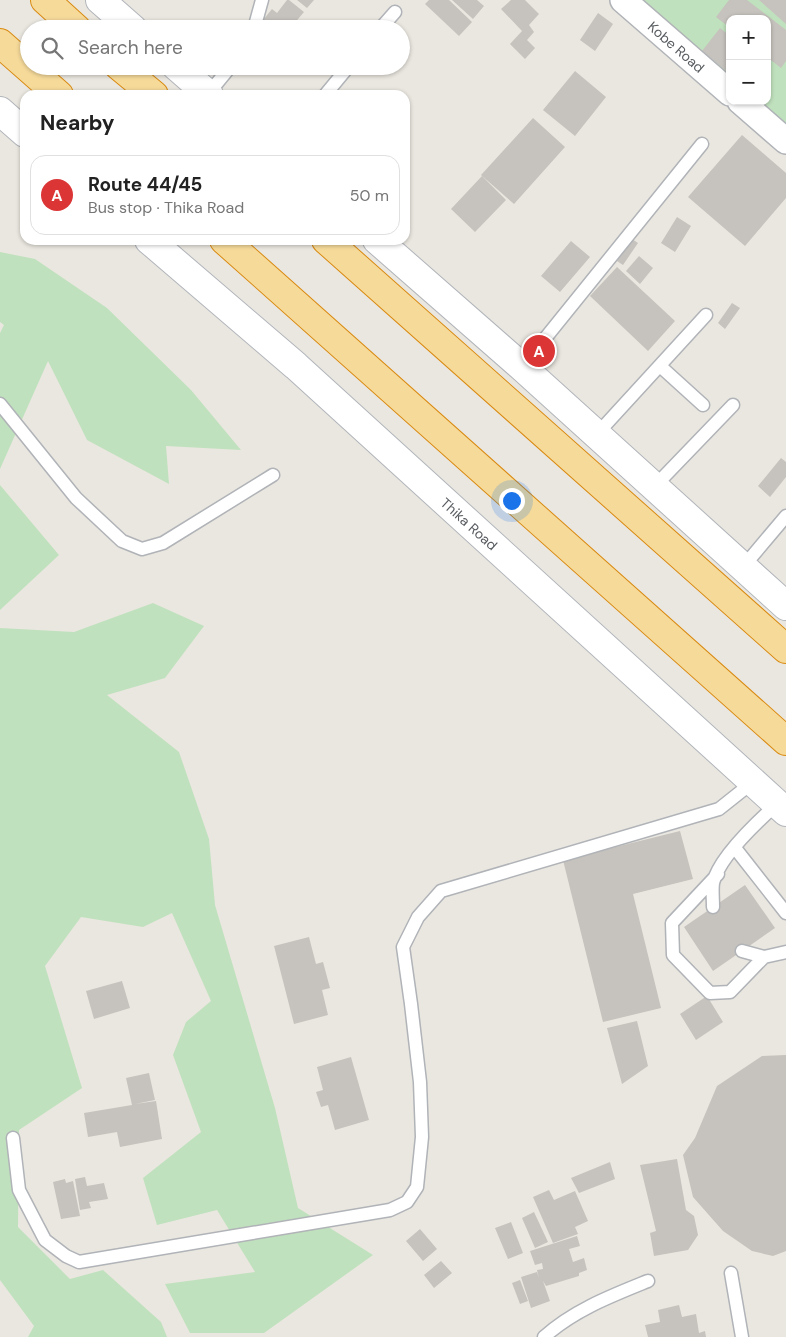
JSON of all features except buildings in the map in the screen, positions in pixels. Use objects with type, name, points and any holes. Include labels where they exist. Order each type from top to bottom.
[{"type":"highway","points":[[45,0],[67,20]]},
{"type":"highway","points":[[0,43],[20,61]]},
{"type":"highway","points":[[36,75],[53,90]]},
{"type":"highway","points":[[130,75],[148,90]]},
{"type":"highway","points":[[230,245],[786,741]]},
{"type":"highway","points":[[332,245],[786,649]]},
{"type":"main road","points":[[100,0],[123,20]]},
{"type":"main road","points":[[186,75],[203,90]]},
{"type":"main road","points":[[0,111],[20,129]]},
{"type":"main road","name":"Thika Road","points":[[155,245],[296,366],[782,808]]},
{"type":"main road","points":[[382,245],[597,434],[786,606]]},
{"type":"street","name":"Kobe Road","points":[[623,0],[726,90]]},
{"type":"street","points":[[745,105],[786,141]]},
{"type":"lane","points":[[256,20],[262,0]]},
{"type":"lane","points":[[388,20],[395,12]]},
{"type":"lane","points":[[211,90],[223,75]]},
{"type":"lane","points":[[329,90],[342,75]]},
{"type":"lane","points":[[522,368],[702,144]]},
{"type":"lane","points":[[597,434],[706,315]]},
{"type":"lane","points":[[660,366],[703,405]]},
{"type":"lane","points":[[0,404],[76,498],[122,541],[142,549],[163,543],[273,475]]},
{"type":"lane","points":[[654,487],[733,405]]},
{"type":"lane","points":[[743,567],[786,516]]},
{"type":"lane","points":[[13,1138],[19,1190],[23,1199],[45,1240],[66,1256],[79,1262],[390,1210],[407,1202],[417,1187],[422,1137],[420,1082],[412,1004],[403,947],[418,917],[441,891],[719,809],[753,782]]},
{"type":"lane","points":[[713,907],[713,882],[722,864],[748,830],[782,808]]},
{"type":"lane","points":[[735,848],[786,912]]},
{"type":"lane","points":[[718,874],[672,923],[673,955],[710,993],[730,992],[764,957]]},
{"type":"lane","points":[[742,951],[764,957],[786,952]]},
{"type":"lane","points":[[731,1273],[742,1337]]},
{"type":"lane","points":[[544,1337],[556,1326],[601,1300],[648,1281]]},
{"type":"green space","points":[[613,0],[786,0],[786,144],[740,105],[771,105],[771,15],[726,15],[726,94]]},
{"type":"green space","points":[[0,252],[35,259],[107,308],[191,390],[241,450],[166,446],[169,484],[87,440],[48,361],[0,469],[0,333],[4,325],[0,322]]},
{"type":"green space","points":[[0,485],[59,555],[0,610]]},
{"type":"green space","points":[[153,603],[204,626],[165,678],[107,695],[179,752],[209,839],[215,905],[275,1108],[298,1208],[373,1255],[264,1333],[190,1333],[165,1284],[255,1272],[217,1210],[157,1225],[143,1178],[201,1132],[173,1055],[186,1022],[211,1001],[172,913],[143,927],[81,917],[45,966],[82,1088],[19,1130],[18,1227],[70,1279],[103,1270],[161,1322],[167,1337],[28,1337],[34,1326],[0,1280],[0,628],[74,632]]},
{"type":"place","name":"Route 44/45","points":[[539,351]]}]
